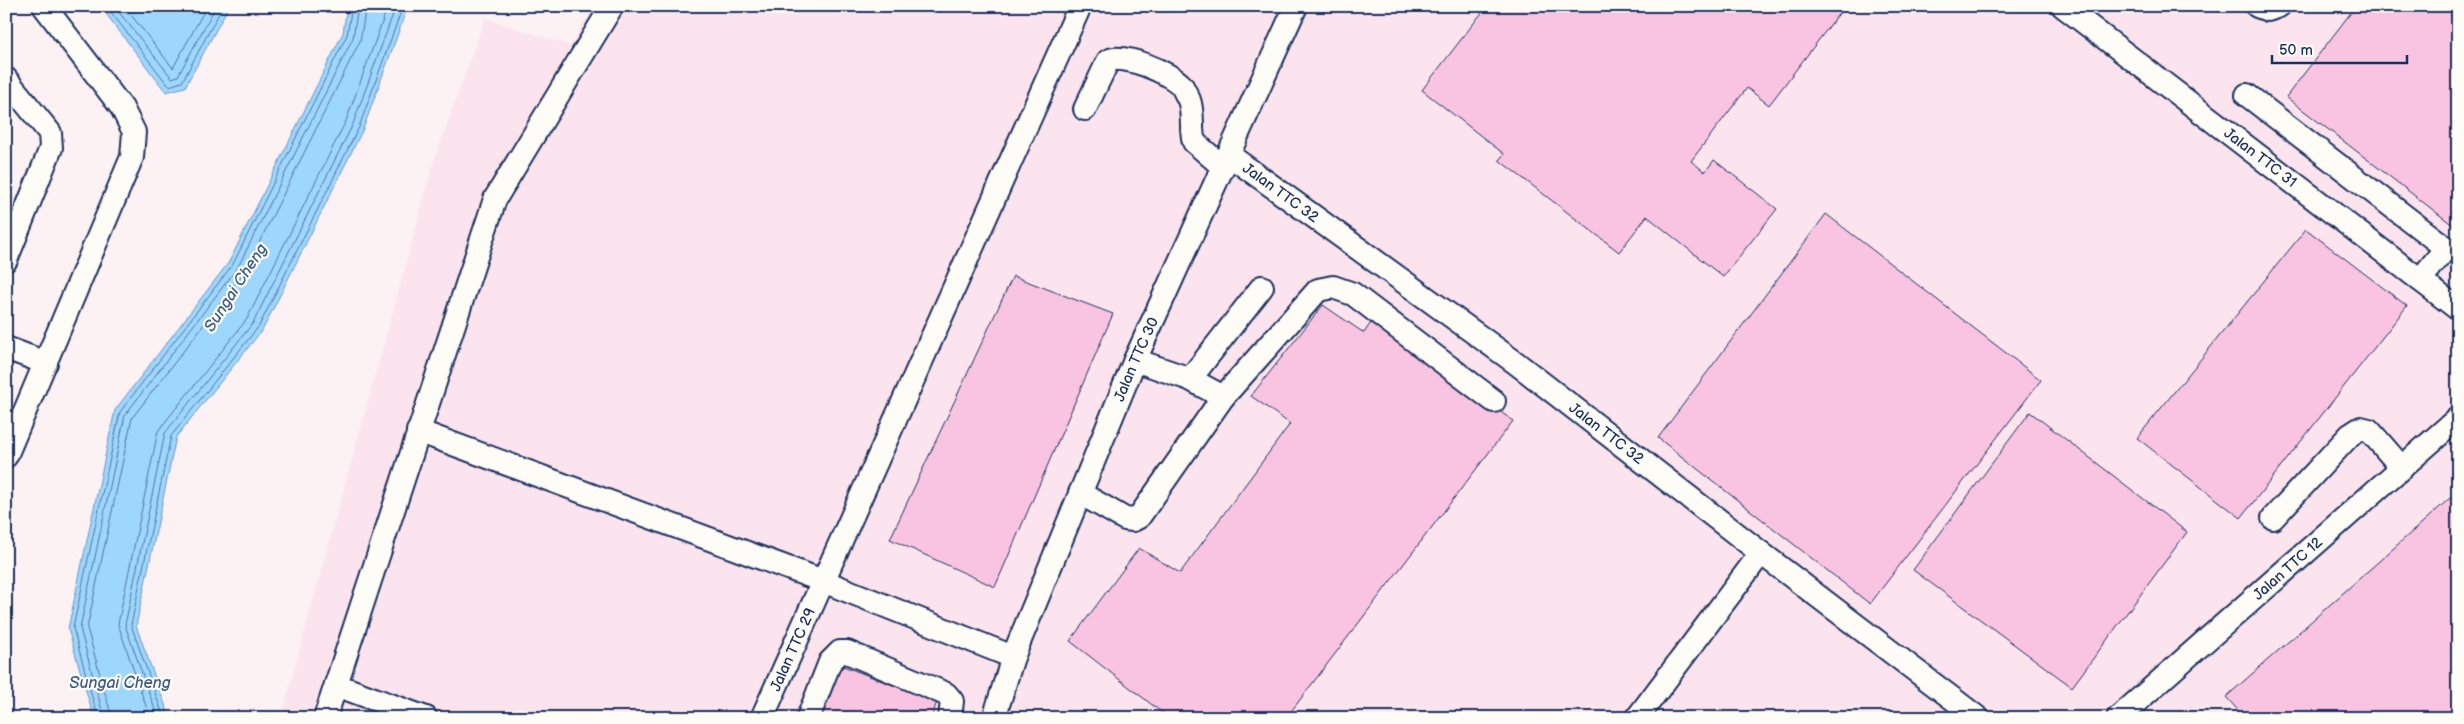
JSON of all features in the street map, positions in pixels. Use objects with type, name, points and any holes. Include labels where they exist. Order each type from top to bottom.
[{"type":"street","points":[[6,456],[132,157],[134,132],[122,108],[44,6]]},
{"type":"street","points":[[325,718],[495,199],[612,6]]},
{"type":"street","name":"Jalan TTC 29","points":[[762,718],[1080,6]]},
{"type":"street","name":"Jalan TTC 30","points":[[994,718],[1013,656],[1135,360],[1296,6]]},
{"type":"street","name":"Jalan TTC 31","points":[[2063,6],[2458,309]]},
{"type":"street","points":[[2257,6],[2268,10],[2279,6]]},
{"type":"street","name":"Jalan TTC 32","points":[[1085,109],[1108,62],[1121,58],[1144,65],[1170,77],[1181,86],[1190,102],[1194,142],[1226,161],[1516,363],[1978,718]]},
{"type":"street","points":[[6,79],[50,133],[52,141],[51,148],[6,260]]},
{"type":"street","points":[[2247,95],[2454,247],[2420,280]]},
{"type":"street","points":[[1190,379],[1262,287]]},
{"type":"street","points":[[1080,493],[1125,519],[1134,520],[1138,517],[1223,397],[1318,290],[1333,287],[1353,294],[1494,401]]},
{"type":"street","points":[[6,348],[46,363]]},
{"type":"street","points":[[1135,360],[1190,379],[1223,397]]},
{"type":"street","name":"Jalan TTC 12","points":[[2118,718],[2458,418]]},
{"type":"street","points":[[2274,518],[2350,435],[2361,428],[2369,430],[2402,468]]},
{"type":"street","points":[[418,431],[823,581],[1013,656]]},
{"type":"street","points":[[1637,718],[1761,553]]},
{"type":"street","points":[[808,718],[830,662],[840,652],[847,652],[946,694],[952,701],[950,718]]},
{"type":"street","points":[[336,685],[370,708],[415,716]]},
{"type":"shaded area","points":[[593,6],[2458,6],[2458,718],[281,718],[434,161],[485,18],[571,46]]},
{"type":"water","points":[[100,6],[229,6],[185,87],[166,92]]},
{"type":"water","name":"Sungai Cheng","points":[[347,6],[408,6],[363,129],[263,329],[176,437],[136,626],[170,718],[94,718],[68,629],[115,410],[229,262],[343,33]]},
{"type":"building","points":[[1487,6],[1844,7],[1769,105],[1747,88],[1691,161],[1705,172],[1714,160],[1777,209],[1723,277],[1647,216],[1619,252],[1499,160],[1504,154],[1422,90]]},
{"type":"building","points":[[2356,6],[2458,6],[2458,221],[2454,226],[2286,97]]},
{"type":"building","points":[[1826,214],[2041,380],[1870,604],[1658,438]]},
{"type":"building","points":[[2306,229],[2407,306],[2241,518],[2137,438]]},
{"type":"building","points":[[1013,276],[1113,314],[995,587],[890,539]]},
{"type":"building","points":[[1323,305],[1364,333],[1374,318],[1513,421],[1286,718],[1169,718],[1070,641],[1139,548],[1180,573],[1290,424],[1251,396]]},
{"type":"building","points":[[2030,412],[2187,532],[2072,687],[1913,570]]},
{"type":"building","points":[[2458,491],[2458,718],[2245,718],[2226,697]]},
{"type":"building","points":[[838,664],[937,702],[931,718],[817,718]]}]
